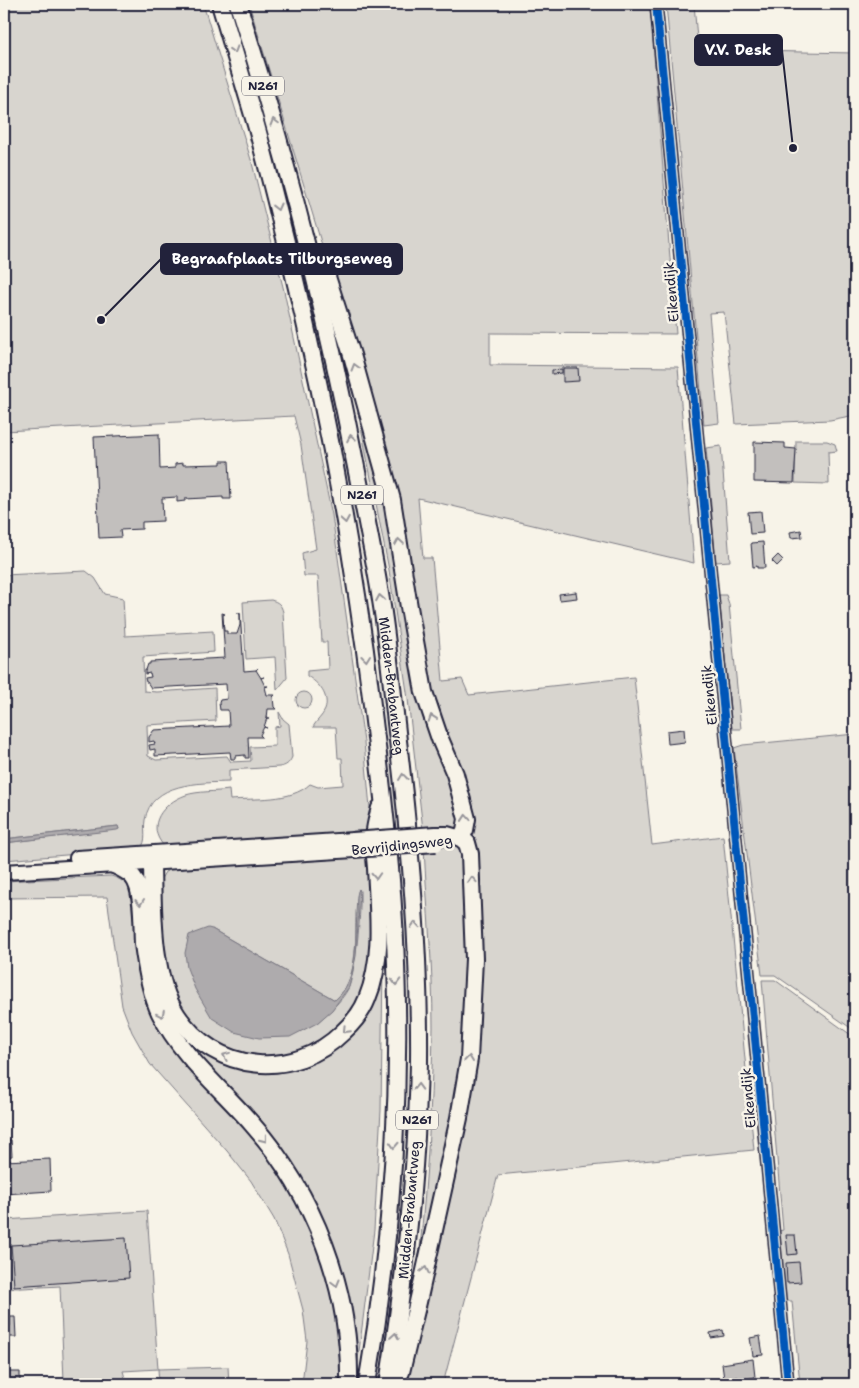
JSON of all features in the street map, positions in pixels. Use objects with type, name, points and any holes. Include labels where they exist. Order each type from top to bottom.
[{"type":"highway","name":"Midden-Brabantweg","points":[[220,4],[257,128],[296,282],[319,386],[355,575],[383,793],[396,963],[397,1068],[388,1232],[367,1384]]},
{"type":"highway","name":"Midden-Brabantweg","points":[[238,4],[288,169],[334,356],[366,516],[384,619],[411,855],[418,965],[418,1110],[410,1224],[388,1384]]},
{"type":"highway","name":"N261","points":[[288,169],[321,256],[352,356],[392,500],[424,692],[440,740],[455,774],[467,820],[461,838],[467,844],[470,854],[474,959],[469,1059],[459,1118],[416,1310],[401,1372],[395,1384]]},
{"type":"highway","name":"N261","points":[[152,863],[153,919],[159,968],[166,993],[176,1014],[198,1040],[216,1052],[252,1064],[273,1064],[314,1054],[334,1042],[359,1015],[367,999],[376,966],[378,921],[374,831],[383,793]]},
{"type":"highway","points":[[114,865],[132,876],[138,889],[146,968],[160,1013],[182,1047],[254,1125],[277,1154],[312,1213],[340,1297],[347,1348],[349,1384]]},
{"type":"main road","name":"Bevrijdingsweg","points":[[4,872],[152,863],[436,839],[448,843],[461,838]]},
{"type":"main road","name":"Bevrijdingsweg","points":[[4,863],[353,845]]},
{"type":"street","name":"Eikendijk","points":[[656,4],[788,1384]]},
{"type":"shaded area","points":[[4,4],[203,4],[252,163],[284,291],[332,515],[364,742],[372,830],[353,831],[350,834],[164,846],[159,838],[156,830],[159,816],[170,803],[186,795],[229,790],[230,800],[261,799],[293,794],[310,784],[318,787],[343,785],[342,758],[338,758],[336,727],[313,727],[325,710],[326,700],[325,695],[316,682],[307,676],[307,671],[328,669],[327,642],[322,642],[318,576],[304,576],[302,553],[316,549],[301,445],[294,416],[4,431]]},
{"type":"shaded area","points":[[249,4],[650,4],[676,334],[490,333],[490,365],[678,367],[694,563],[418,498],[423,558],[432,558],[443,681],[462,679],[469,695],[634,677],[652,845],[723,836],[754,1150],[498,1175],[443,1384],[403,1384],[460,1132],[473,842],[470,817],[435,714],[351,341]]},
{"type":"shaded area","points":[[666,4],[694,4],[698,50],[855,53],[855,415],[830,420],[736,424],[724,312],[709,313],[719,423],[704,425]]},
{"type":"shaded area","points":[[348,361],[368,422],[402,583],[460,809],[458,826],[454,829],[423,830],[408,699],[389,570]]},
{"type":"shaded area","points":[[796,441],[827,441],[835,444],[837,451],[828,452],[829,484],[795,483]]},
{"type":"shaded area","points":[[721,446],[730,561],[716,562],[706,448]]},
{"type":"shaded area","points":[[86,571],[95,578],[105,594],[123,598],[125,636],[213,631],[214,652],[143,657],[144,691],[157,692],[215,688],[216,721],[147,725],[148,756],[156,760],[227,756],[231,762],[251,761],[250,747],[275,746],[275,727],[280,726],[279,712],[289,724],[292,757],[288,763],[281,767],[229,770],[229,782],[191,784],[178,787],[157,798],[149,807],[145,820],[144,842],[140,849],[4,860],[4,843],[119,829],[118,826],[4,839],[4,575]]},
{"type":"shaded area","points":[[719,595],[726,595],[729,604],[741,729],[732,729]]},
{"type":"shaded area","points":[[271,600],[279,604],[283,612],[287,678],[277,690],[275,657],[246,659],[243,602]]},
{"type":"shaded area","points":[[304,692],[310,694],[312,700],[310,706],[304,708],[298,706],[296,700],[298,694]]},
{"type":"shaded area","points":[[855,734],[855,1031],[775,975],[762,975],[734,748],[743,745]]},
{"type":"shaded area","points":[[118,826],[119,829],[117,830],[4,843],[4,839]]},
{"type":"shaded area","points":[[459,846],[469,894],[464,1068],[416,1289],[428,1158],[433,1027],[424,848]]},
{"type":"shaded area","points":[[373,855],[373,965],[364,997],[347,1024],[295,1057],[264,1059],[235,1054],[207,1040],[178,1007],[162,955],[158,884],[165,872],[181,865]],"holes":[[[359,889],[358,939],[351,982],[342,998],[317,1023],[212,929],[335,1000],[343,992],[352,971]]]},
{"type":"shaded area","points":[[111,876],[123,881],[132,891],[145,984],[273,1156],[315,1235],[333,1289],[343,1357],[342,1384],[302,1384],[307,1341],[303,1310],[288,1254],[274,1219],[251,1181],[227,1151],[150,1064],[132,1032],[122,1006],[107,897],[4,898],[4,881]]},
{"type":"shaded area","points":[[359,889],[356,956],[349,987],[332,1010],[317,1023],[290,1037],[259,1038],[234,1032],[212,1018],[195,989],[187,968],[185,953],[189,935],[208,928],[212,929],[335,1000],[343,992],[352,971]]},
{"type":"shaded area","points":[[383,963],[381,1110],[374,1230],[355,1384],[320,1223],[174,1030],[161,991],[231,1063],[336,1047]]},
{"type":"shaded area","points":[[762,980],[775,980],[851,1035],[855,1035],[855,1384],[800,1384],[792,1301],[785,1301],[779,1231],[783,1230]]},
{"type":"shaded area","points":[[147,1211],[158,1369],[123,1371],[125,1378],[127,1378],[127,1384],[4,1384],[64,1381],[60,1286],[4,1289],[4,1220]]},
{"type":"shaded area","points":[[228,1367],[229,1384],[159,1384],[158,1369]]},
{"type":"building","points":[[563,368],[578,368],[579,381],[563,382]]},
{"type":"building","points":[[562,369],[562,373],[552,374],[552,370]]},
{"type":"building","points":[[159,434],[160,469],[175,468],[175,464],[183,463],[183,465],[221,464],[221,461],[229,461],[231,499],[223,499],[223,497],[185,499],[185,501],[177,502],[177,497],[162,498],[163,521],[142,522],[142,529],[120,530],[121,537],[99,538],[94,437]]},
{"type":"building","points":[[754,442],[785,443],[785,448],[796,449],[794,483],[754,482]]},
{"type":"building","points":[[761,511],[763,533],[750,534],[748,512]]},
{"type":"building","points":[[801,530],[802,537],[791,538],[790,532]]},
{"type":"building","points":[[763,542],[765,568],[753,567],[751,543]]},
{"type":"building","points":[[778,555],[783,560],[777,566],[772,561]]},
{"type":"building","points":[[576,592],[577,598],[560,600],[559,594]]},
{"type":"building","points":[[240,612],[244,671],[256,670],[265,686],[268,686],[265,687],[267,695],[275,695],[273,697],[276,709],[268,709],[267,718],[260,735],[262,737],[248,737],[249,758],[245,758],[245,755],[235,756],[235,759],[231,759],[230,752],[155,756],[155,749],[150,750],[149,745],[155,744],[154,741],[149,742],[149,737],[154,730],[229,726],[228,710],[220,710],[219,703],[220,700],[227,699],[226,684],[151,688],[145,678],[151,677],[150,673],[145,674],[148,664],[150,662],[225,658],[222,613],[225,614],[223,615],[224,631],[227,631],[227,634],[237,634],[240,625],[240,614],[237,613]]},
{"type":"building","points":[[684,729],[685,742],[668,744],[667,731]]},
{"type":"building","points":[[4,1140],[11,1140],[12,1156],[4,1157]]},
{"type":"building","points":[[50,1159],[51,1191],[4,1194],[4,1161]]},
{"type":"building","points":[[786,1235],[795,1235],[797,1254],[788,1255]]},
{"type":"building","points":[[126,1238],[129,1278],[14,1286],[11,1245]]},
{"type":"building","points":[[799,1262],[801,1282],[787,1283],[786,1263]]},
{"type":"building","points":[[10,1317],[15,1317],[16,1337],[6,1337],[6,1326],[10,1326]]},
{"type":"building","points":[[723,1330],[724,1336],[711,1338],[710,1333]]},
{"type":"building","points":[[760,1336],[763,1355],[753,1356],[750,1338]]},
{"type":"building","points":[[753,1359],[755,1377],[737,1381],[737,1377],[724,1379],[722,1364]]},
{"type":"building","points":[[4,1372],[20,1372],[20,1384],[4,1384]]},
{"type":"cycle path","points":[[656,4],[788,1384]]},
{"type":"place","name":"V.V. Desk","points":[[793,148]]},
{"type":"place","name":"Begraafplaats Tilburgseweg","points":[[101,320]]}]
